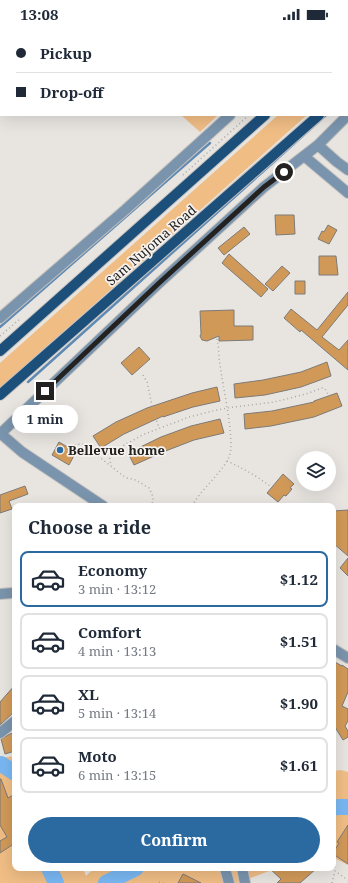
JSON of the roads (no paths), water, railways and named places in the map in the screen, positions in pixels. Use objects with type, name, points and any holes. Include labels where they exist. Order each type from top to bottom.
[{"type":"main road","name":"Sam Nujoma Road","points":[[0,351],[264,116]]},
{"type":"main road","name":"Sam Nujoma Road","points":[[0,395],[318,116]]},
{"type":"street","points":[[0,318],[125,210],[229,116]]},
{"type":"street","points":[[98,503],[22,452],[0,433],[264,187],[318,145],[347,116]]},
{"type":"street","points":[[318,145],[348,170]]},
{"type":"street","points":[[304,156],[348,193]]},
{"type":"street","points":[[337,162],[348,157]]},
{"type":"street","points":[[0,594],[12,593]]},
{"type":"street","points":[[336,651],[348,658]]},
{"type":"street","points":[[0,733],[12,723]]},
{"type":"street","points":[[226,871],[229,883]]},
{"type":"street","points":[[243,871],[245,883]]},
{"type":"waterway","points":[[28,382],[325,116]]},
{"type":"waterway","points":[[0,327],[210,143]]},
{"type":"waterway","points":[[0,765],[1,764],[12,771]]},
{"type":"waterway","points":[[336,807],[348,807]]},
{"type":"waterway","points":[[50,871],[56,883]]},
{"type":"waterway","points":[[106,883],[130,871]]},
{"type":"place","name":"Bellevue home","points":[[60,450]]}]
